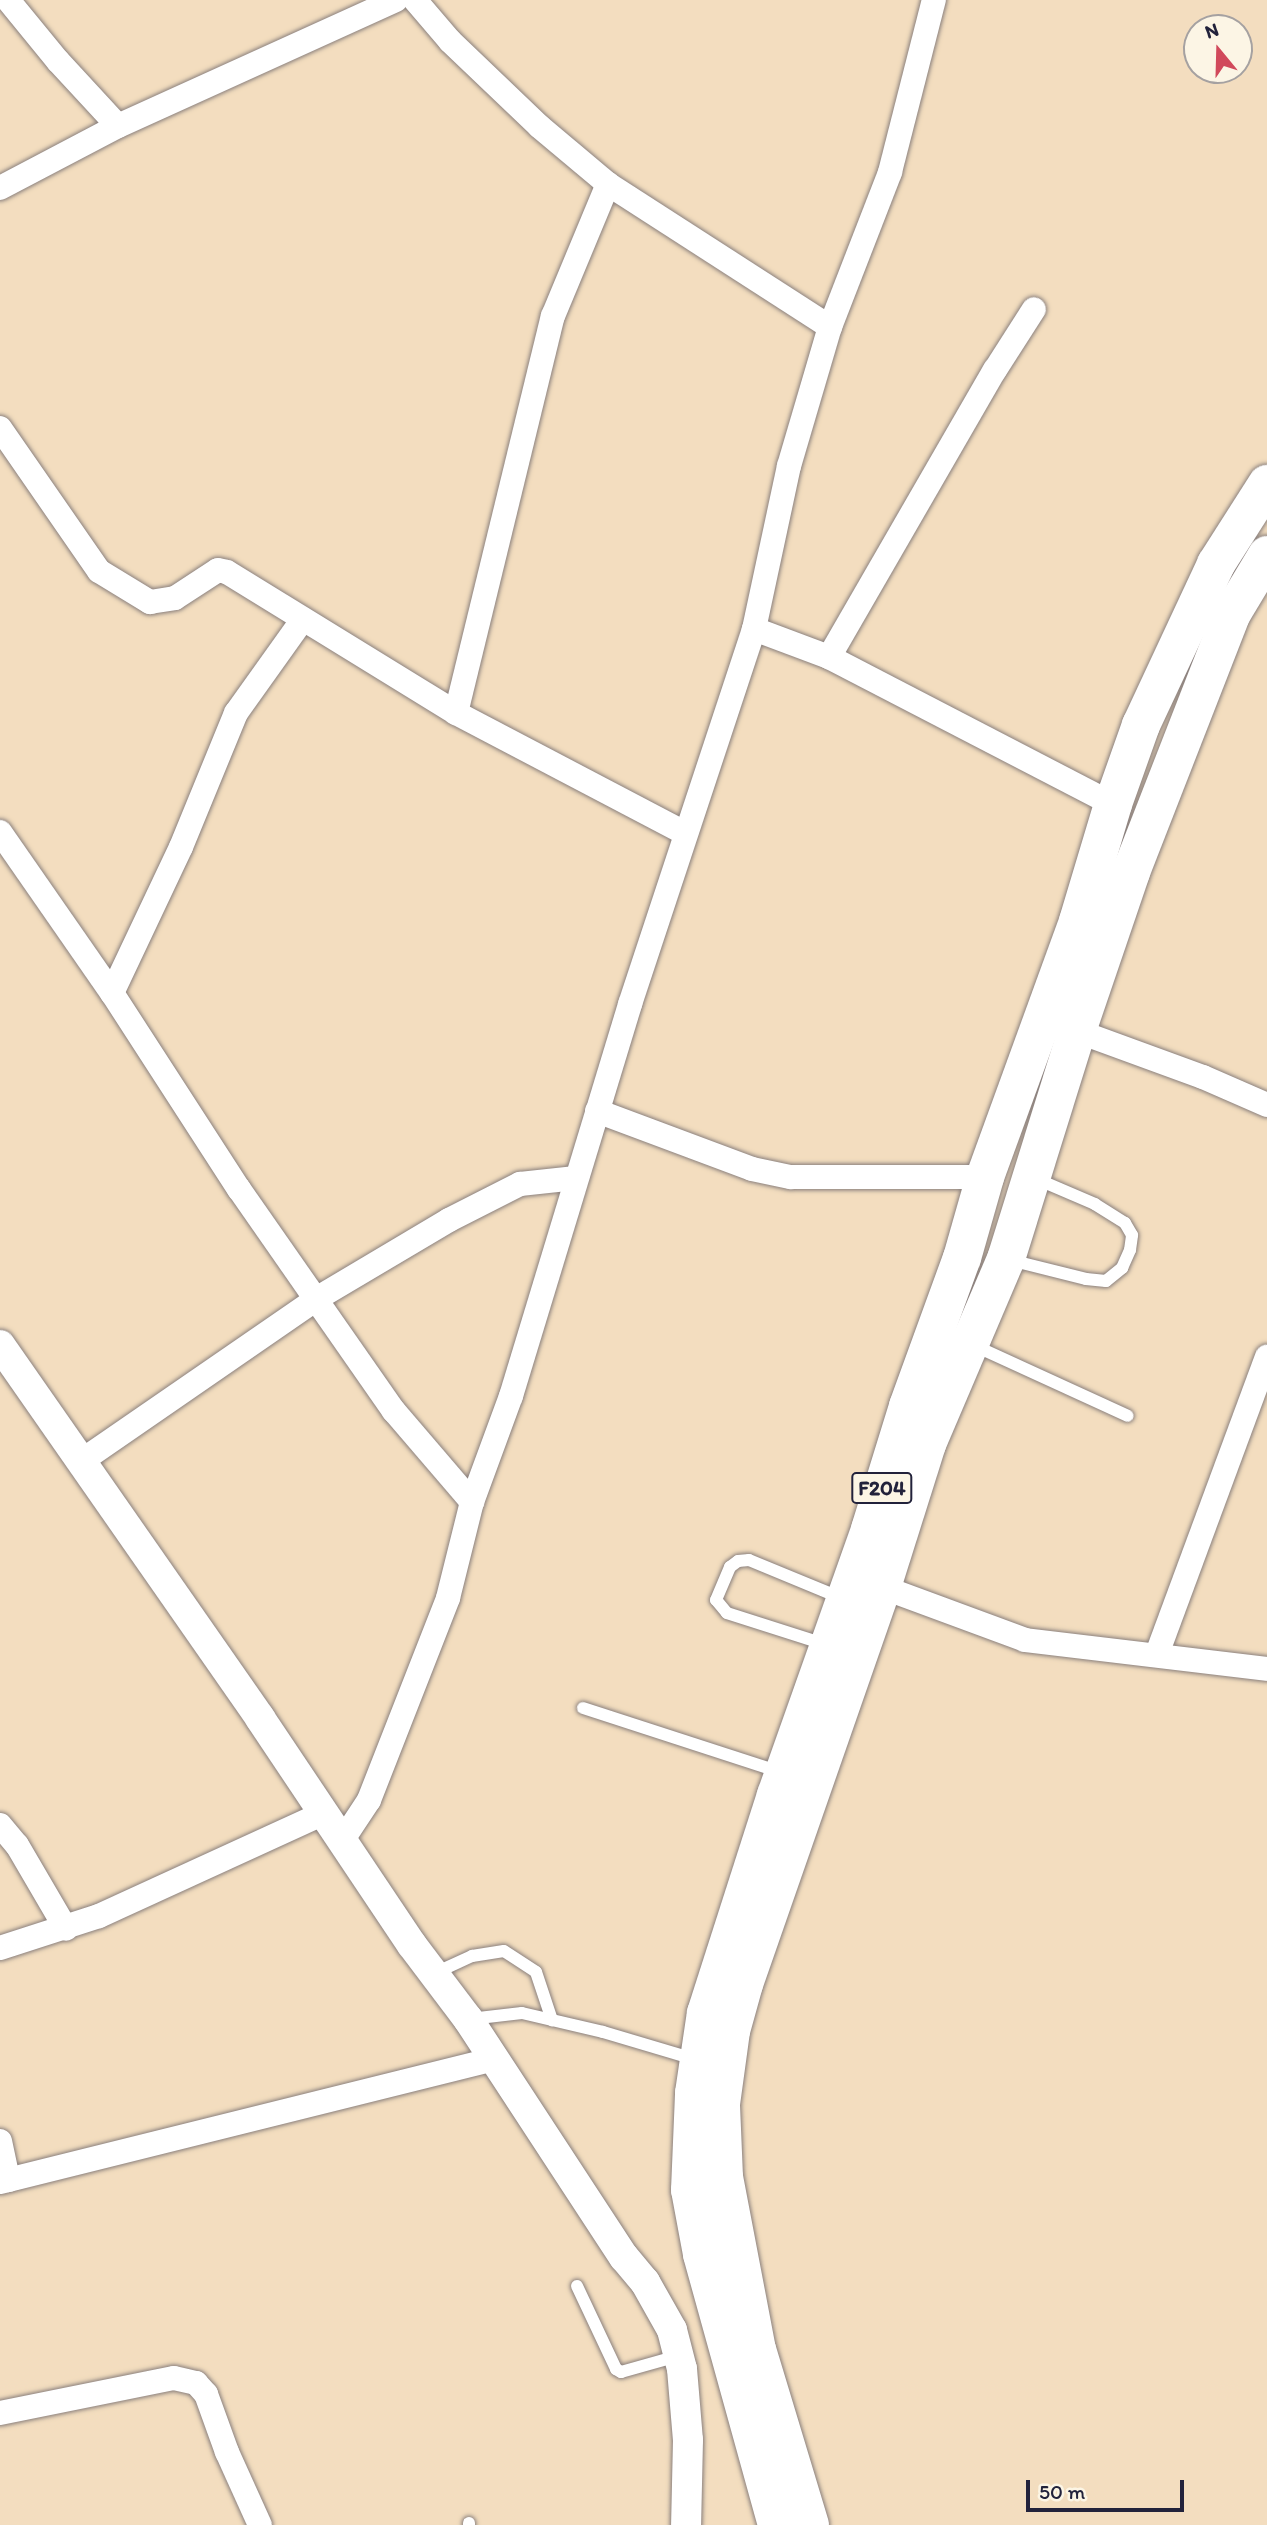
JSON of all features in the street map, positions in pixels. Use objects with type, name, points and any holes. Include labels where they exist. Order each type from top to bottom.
[{"type":"main road","name":"F204","points":[[777,2525],[702,2254],[690,2190],[697,2060],[713,1987],[908,1406],[962,1258],[985,1177],[1078,920],[1113,804],[1141,725],[1216,564],[1267,484]]},
{"type":"main road","name":"F204","points":[[810,2525],[757,2350],[724,2177],[721,2105],[731,2031],[744,1984],[882,1587],[927,1444],[1006,1259],[1077,1031],[1131,872],[1231,615],[1267,555]]},
{"type":"street","points":[[8,0],[58,61],[118,126]]},
{"type":"street","points":[[0,188],[118,126],[396,0]]},
{"type":"street","points":[[415,0],[450,41],[540,127],[608,184],[830,327]]},
{"type":"street","points":[[342,1841],[369,1800],[448,1598],[472,1502],[511,1396],[576,1178],[685,833],[754,629],[789,466],[830,327],[890,172],[934,0]]},
{"type":"street","points":[[456,713],[553,316],[608,184]]},
{"type":"street","points":[[829,657],[995,370],[1034,309]]},
{"type":"street","points":[[0,428],[99,571],[150,602],[175,598],[218,569],[227,572],[456,713],[685,833]]},
{"type":"street","points":[[112,993],[181,847],[230,726],[303,619]]},
{"type":"street","points":[[754,629],[829,657],[1113,804]]},
{"type":"street","points":[[0,832],[112,993],[239,1188],[394,1411],[472,1502]]},
{"type":"street","points":[[1077,1031],[1203,1077],[1267,1105]]},
{"type":"street","points":[[597,1111],[752,1169],[791,1177],[985,1177]]},
{"type":"street","points":[[80,1462],[316,1299],[494,1195],[520,1184],[576,1178]]},
{"type":"street","points":[[0,1345],[260,1718],[322,1814],[468,2019],[624,2256],[645,2282],[672,2330],[679,2356],[688,2440],[686,2525]]},
{"type":"street","points":[[1157,1654],[1267,1357]]},
{"type":"street","points":[[882,1587],[1025,1640],[1267,1669]]},
{"type":"street","points":[[0,1948],[66,1929],[322,1814]]},
{"type":"street","points":[[0,1825],[16,1845],[66,1929]]},
{"type":"street","points":[[0,2141],[4,2181],[494,2059]]},
{"type":"street","points":[[0,2413],[174,2378],[196,2383],[206,2394],[227,2452],[260,2525]]},
{"type":"lane","points":[[1006,1259],[1106,1281],[1122,1268],[1130,1250],[1132,1235],[1125,1223],[1095,1204],[1031,1177]]},
{"type":"lane","points":[[969,1343],[1128,1416]]},
{"type":"lane","points":[[828,1645],[727,1612],[716,1600],[730,1567],[738,1561],[749,1560],[845,1600]]},
{"type":"lane","points":[[583,1708],[784,1773]]},
{"type":"lane","points":[[434,1974],[472,1956],[504,1951],[537,1972],[552,2020]]},
{"type":"lane","points":[[468,2019],[522,2013],[697,2060]]},
{"type":"lane","points":[[577,2286],[616,2369],[621,2372],[679,2356]]}]
